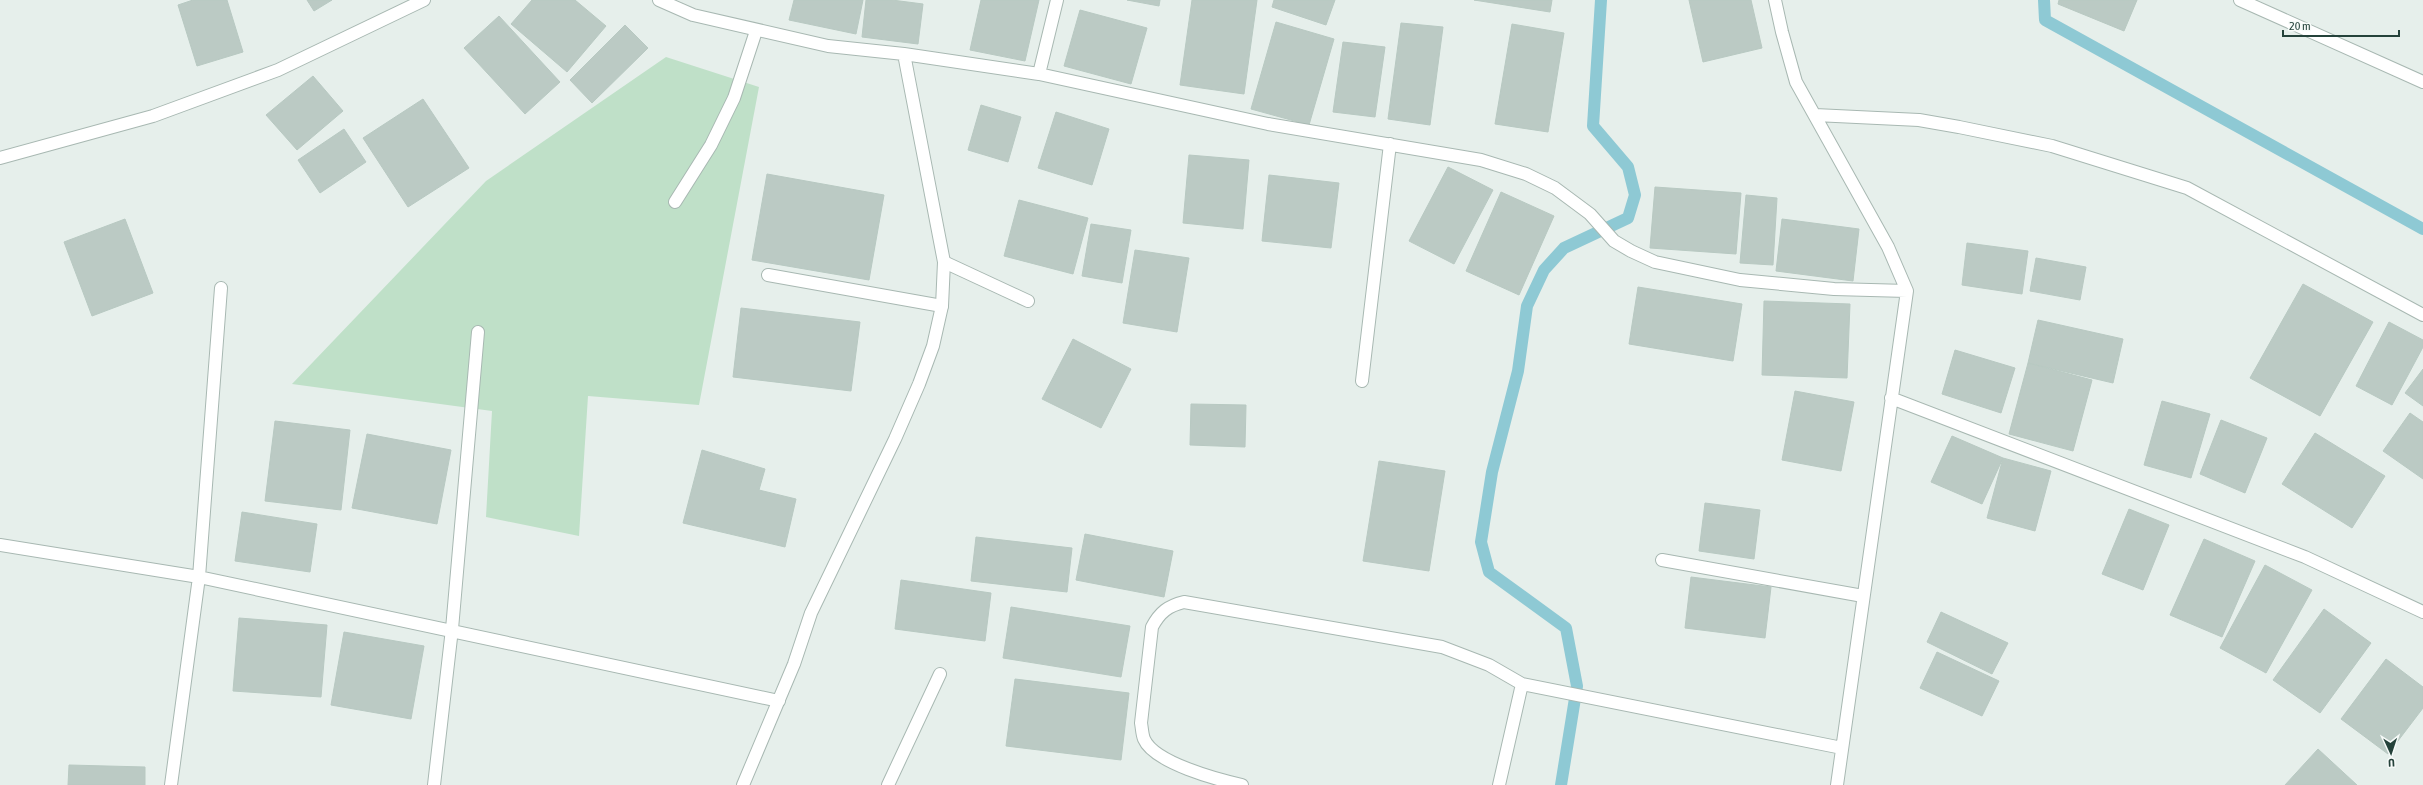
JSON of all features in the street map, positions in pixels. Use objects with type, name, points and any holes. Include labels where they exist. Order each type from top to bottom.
[{"type":"street","points":[[0,158],[153,116],[278,70],[424,0]]},
{"type":"street","points":[[659,0],[693,15],[756,31],[828,46],[904,54],[1040,74],[1268,124],[1481,160],[1526,174],[1555,188],[1590,214],[1614,241],[1655,262],[1740,280],[1834,289],[1907,291]]},
{"type":"street","points":[[1040,74],[1057,0]]},
{"type":"street","points":[[1776,0],[1782,32],[1796,82],[1888,247],[1907,291],[1837,785]]},
{"type":"street","points":[[2240,0],[2423,82]]},
{"type":"street","points":[[675,202],[711,144],[734,98],[756,31]]},
{"type":"street","points":[[743,785],[794,664],[811,613],[895,439],[919,384],[933,346],[942,306],[944,262],[904,54]]},
{"type":"street","points":[[1815,116],[1919,120],[1952,126],[2052,146],[2187,188],[2423,315]]},
{"type":"street","points":[[1362,381],[1390,144]]},
{"type":"street","points":[[944,262],[1028,301]]},
{"type":"street","points":[[768,275],[942,306]]},
{"type":"street","points":[[171,785],[199,577],[221,288]]},
{"type":"street","points":[[434,785],[452,630],[478,332]]},
{"type":"street","points":[[1891,398],[2305,557],[2423,612]]},
{"type":"street","points":[[0,545],[199,577],[779,701]]},
{"type":"street","points":[[1662,560],[1863,596]]},
{"type":"street","points":[[1242,785],[1216,780],[1165,758],[1152,749],[1144,739],[1141,723],[1152,627],[1159,615],[1170,606],[1184,602],[1442,647],[1489,665],[1522,684],[1842,748]]},
{"type":"street","points":[[888,785],[940,674]]},
{"type":"street","points":[[1499,785],[1522,684]]},
{"type":"green space","points":[[666,57],[759,87],[699,405],[588,396],[579,536],[486,517],[492,411],[292,384],[486,181]]},
{"type":"building","points":[[193,0],[227,0],[243,52],[197,66],[178,5]]},
{"type":"building","points":[[307,0],[332,0],[314,11]]},
{"type":"building","points":[[532,0],[575,0],[606,26],[567,72],[511,24]]},
{"type":"building","points":[[794,0],[863,0],[856,34],[789,20]]},
{"type":"building","points":[[866,0],[892,0],[923,4],[918,44],[862,37]]},
{"type":"building","points":[[981,0],[1039,0],[1025,61],[970,50]]},
{"type":"building","points":[[1127,0],[1160,0],[1159,6]]},
{"type":"building","points":[[1192,0],[1257,0],[1244,94],[1180,85]]},
{"type":"building","points":[[1274,0],[1335,0],[1326,25],[1272,7]]},
{"type":"building","points":[[1474,0],[1552,0],[1550,12]]},
{"type":"building","points":[[1689,0],[1751,0],[1762,48],[1703,62]]},
{"type":"building","points":[[2059,0],[2137,0],[2124,31],[2058,4]]},
{"type":"building","points":[[1080,10],[1147,28],[1131,84],[1064,66]]},
{"type":"building","points":[[499,16],[560,82],[525,114],[464,48]]},
{"type":"building","points":[[1276,22],[1334,39],[1309,125],[1251,109]]},
{"type":"building","points":[[1401,23],[1443,27],[1430,125],[1388,119]]},
{"type":"building","points":[[1512,24],[1564,33],[1548,132],[1495,124]]},
{"type":"building","points":[[625,25],[648,48],[592,103],[570,80]]},
{"type":"building","points":[[1343,42],[1385,47],[1375,117],[1333,112]]},
{"type":"building","points":[[313,76],[343,111],[297,150],[266,115]]},
{"type":"building","points":[[423,99],[469,168],[408,207],[363,138]]},
{"type":"building","points":[[981,105],[1021,117],[1008,162],[968,150]]},
{"type":"building","points":[[1056,112],[1109,129],[1092,185],[1038,168]]},
{"type":"building","points":[[344,129],[366,162],[320,193],[298,160]]},
{"type":"building","points":[[1189,155],[1249,160],[1243,229],[1183,223]]},
{"type":"building","points":[[1448,167],[1493,190],[1454,264],[1409,241]]},
{"type":"building","points":[[767,174],[884,195],[869,280],[752,260]]},
{"type":"building","points":[[1269,175],[1339,183],[1331,248],[1262,241]]},
{"type":"building","points":[[1655,187],[1741,193],[1736,254],[1650,248]]},
{"type":"building","points":[[1501,192],[1554,216],[1519,295],[1466,271]]},
{"type":"building","points":[[1746,195],[1777,198],[1773,265],[1740,263]]},
{"type":"building","points":[[1019,200],[1088,218],[1073,274],[1004,256]]},
{"type":"building","points":[[125,219],[153,293],[92,316],[64,242]]},
{"type":"building","points":[[1782,219],[1859,229],[1853,281],[1776,271]]},
{"type":"building","points":[[1091,224],[1131,230],[1122,283],[1082,276]]},
{"type":"building","points":[[1967,243],[2028,251],[2022,294],[1962,285]]},
{"type":"building","points":[[1135,250],[1189,258],[1177,332],[1123,323]]},
{"type":"building","points":[[2036,258],[2086,267],[2080,300],[2030,291]]},
{"type":"building","points":[[2303,284],[2373,322],[2320,416],[2250,378]]},
{"type":"building","points":[[1638,287],[1742,304],[1733,361],[1629,344]]},
{"type":"building","points":[[1764,301],[1850,304],[1847,378],[1762,375]]},
{"type":"building","points":[[741,308],[860,322],[851,391],[733,377]]},
{"type":"building","points":[[2038,320],[2123,339],[2113,383],[2028,363]]},
{"type":"building","points":[[2389,322],[2423,340],[2423,347],[2392,405],[2356,386]]},
{"type":"building","points":[[1073,339],[1131,369],[1101,428],[1042,399]]},
{"type":"building","points":[[1955,350],[2015,368],[2001,413],[1942,394]]},
{"type":"building","points":[[2028,363],[2092,380],[2073,451],[2009,434]]},
{"type":"building","points":[[2423,369],[2423,406],[2405,393]]},
{"type":"building","points":[[1795,391],[1854,402],[1841,471],[1782,460]]},
{"type":"building","points":[[2162,401],[2210,414],[2191,478],[2144,465]]},
{"type":"building","points":[[1191,404],[1246,405],[1245,447],[1190,445]]},
{"type":"building","points":[[2410,413],[2423,422],[2423,479],[2383,451]]},
{"type":"building","points":[[2221,420],[2267,438],[2245,493],[2200,474]]},
{"type":"building","points":[[275,421],[350,430],[341,510],[265,501]]},
{"type":"building","points":[[2315,433],[2385,476],[2352,528],[2282,484]]},
{"type":"building","points":[[367,434],[451,450],[437,524],[352,508]]},
{"type":"building","points":[[1952,436],[2003,458],[1982,504],[1931,482]]},
{"type":"building","points":[[702,450],[765,469],[759,490],[796,499],[785,547],[683,523]]},
{"type":"building","points":[[2003,458],[2051,471],[2035,531],[1987,518]]},
{"type":"building","points":[[1379,461],[1445,471],[1429,571],[1363,561]]},
{"type":"building","points":[[1705,503],[1760,510],[1754,559],[1699,551]]},
{"type":"building","points":[[2129,509],[2169,525],[2143,590],[2102,574]]},
{"type":"building","points":[[242,512],[317,524],[310,572],[235,561]]},
{"type":"building","points":[[1085,534],[1173,551],[1164,597],[1076,580]]},
{"type":"building","points":[[976,537],[1072,548],[1067,592],[971,581]]},
{"type":"building","points":[[2204,539],[2255,561],[2222,637],[2170,615]]},
{"type":"building","points":[[2265,565],[2312,590],[2266,673],[2220,648]]},
{"type":"building","points":[[1691,577],[1771,587],[1765,638],[1685,628]]},
{"type":"building","points":[[901,580],[991,593],[985,641],[895,629]]},
{"type":"building","points":[[1011,607],[1130,626],[1121,677],[1003,658]]},
{"type":"building","points":[[2324,609],[2371,643],[2320,713],[2273,680]]},
{"type":"building","points":[[1941,612],[2008,643],[1992,674],[1927,642]]},
{"type":"building","points":[[239,618],[327,625],[321,697],[233,691]]},
{"type":"building","points":[[344,632],[424,646],[411,719],[331,705]]},
{"type":"building","points":[[1937,652],[1999,681],[1982,716],[1920,688]]},
{"type":"building","points":[[2386,659],[2423,687],[2423,708],[2388,754],[2341,719]]},
{"type":"building","points":[[1015,679],[1129,693],[1121,760],[1006,746]]},
{"type":"building","points":[[2318,749],[2357,785],[2285,785]]},
{"type":"building","points":[[69,765],[145,767],[145,785],[68,785]]},
{"type":"waterway","points":[[1561,785],[1577,686],[1566,628],[1489,572],[1481,542],[1492,472],[1518,371],[1527,306],[1544,270],[1564,248],[1628,218],[1635,195],[1628,167],[1593,126],[1601,0]]},
{"type":"waterway","points":[[2044,0],[2045,20],[2423,229]]}]
